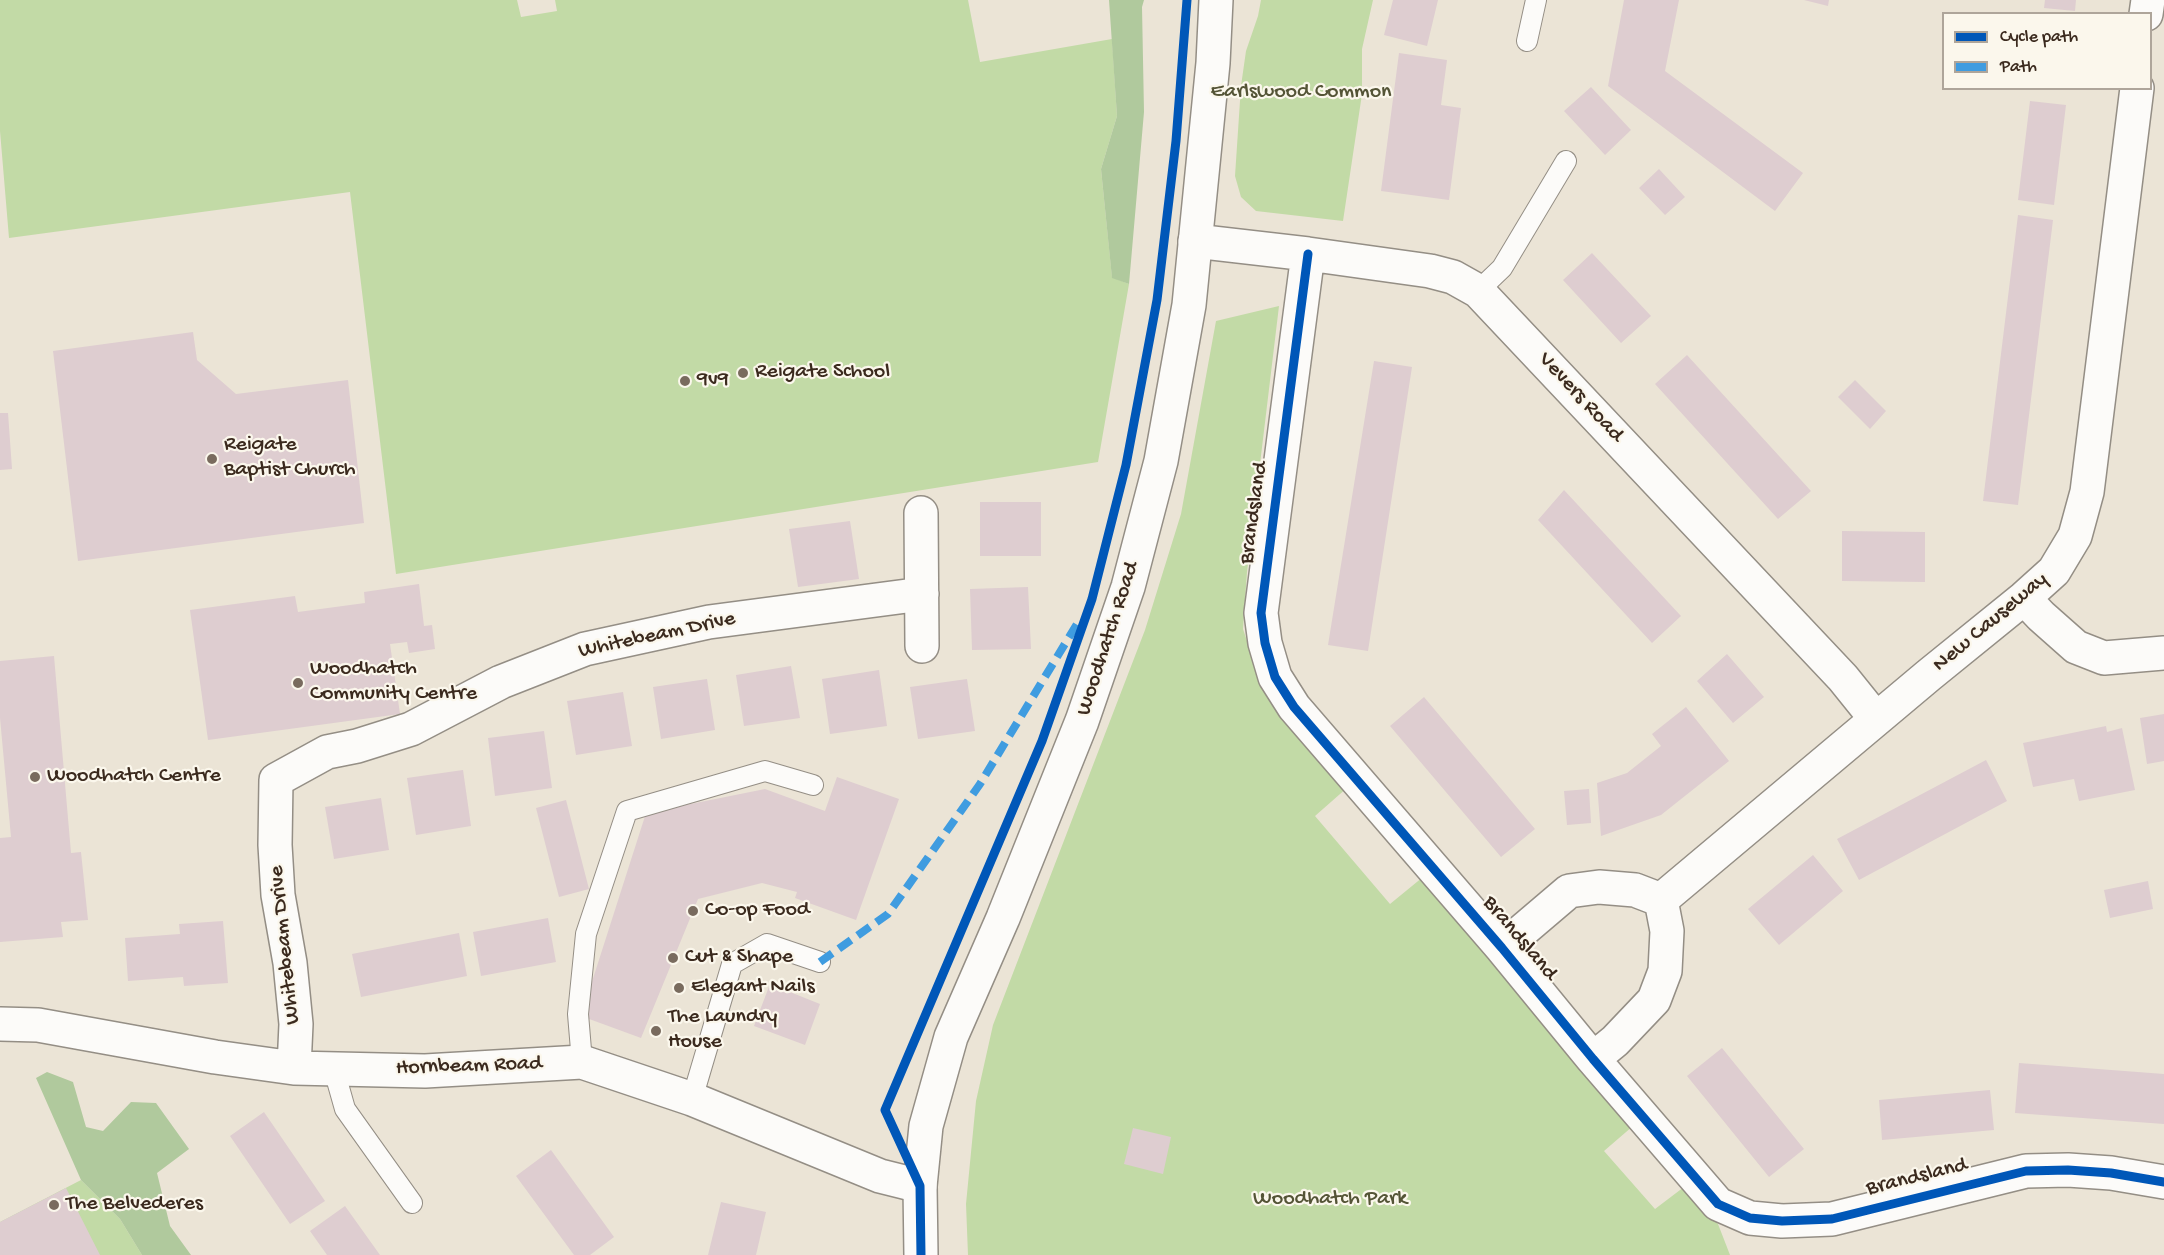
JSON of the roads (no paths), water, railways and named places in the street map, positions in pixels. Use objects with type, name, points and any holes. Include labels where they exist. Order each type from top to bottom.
[{"type":"street","name":"Woodhatch Road","points":[[921,1255],[920,1186],[926,1126],[951,1037],[1003,918],[1078,732],[1128,587],[1161,460],[1189,305],[1213,63],[1216,0]]},
{"type":"street","name":"New Causeway","points":[[1660,900],[2024,598],[2054,571],[2075,536],[2087,492],[2137,90]]},
{"type":"street","name":"Vevers Road","points":[[1195,241],[1308,254],[1430,272],[1453,277],[1478,291],[1843,678],[1876,719]]},
{"type":"street","name":"Brandsland","points":[[1308,254],[1261,613],[1265,643],[1275,677],[1294,707],[1502,948],[1593,1059],[1718,1204],[1750,1218],[1782,1221],[1832,1219],[2026,1171],[2068,1170],[2111,1173],[2164,1182]]},
{"type":"street","points":[[921,513],[922,646]]},
{"type":"street","name":"Whitebeam Drive","points":[[294,1068],[295,1014],[277,875],[276,780],[327,752],[357,746],[411,729],[501,682],[585,649],[709,622],[922,594]]},
{"type":"street","points":[[2024,598],[2076,647],[2104,658],[2164,653]]},
{"type":"street","points":[[1502,948],[1569,891],[1599,887],[1635,890],[1660,900],[1667,931],[1665,971],[1654,1000],[1615,1041],[1593,1059]]},
{"type":"street","name":"Hornbeam Road","points":[[0,1024],[38,1025],[215,1057],[294,1068],[425,1071],[582,1062],[692,1099],[880,1176],[920,1186]]},
{"type":"lane","points":[[1527,41],[1536,0]]},
{"type":"lane","points":[[1478,291],[1502,268],[1566,161]]},
{"type":"lane","points":[[582,1062],[578,1014],[586,934],[627,812],[765,771],[813,785]]},
{"type":"lane","points":[[692,1099],[732,964],[767,944],[820,962]]},
{"type":"lane","points":[[334,1070],[345,1109],[412,1203]]},
{"type":"place","name":"Reigate School","points":[[743,373]]},
{"type":"place","name":"9v9","points":[[685,381]]},
{"type":"place","name":"Reigate Baptist Church","points":[[212,459]]},
{"type":"place","name":"Woodhatch Community Centre","points":[[298,683]]},
{"type":"place","name":"Woodhatch Centre","points":[[35,777]]},
{"type":"place","name":"Co-op Food","points":[[693,911]]},
{"type":"place","name":"Cut & Shape","points":[[673,958]]},
{"type":"place","name":"Elegant Nails","points":[[679,988]]},
{"type":"place","name":"The Laundry House","points":[[656,1031]]},
{"type":"place","name":"The Belvederes","points":[[54,1205]]},
{"type":"park label","name":"Earlswood Common","points":[[1301,93]]},
{"type":"park label","name":"Woodhatch Park","points":[[1330,1200]]}]
